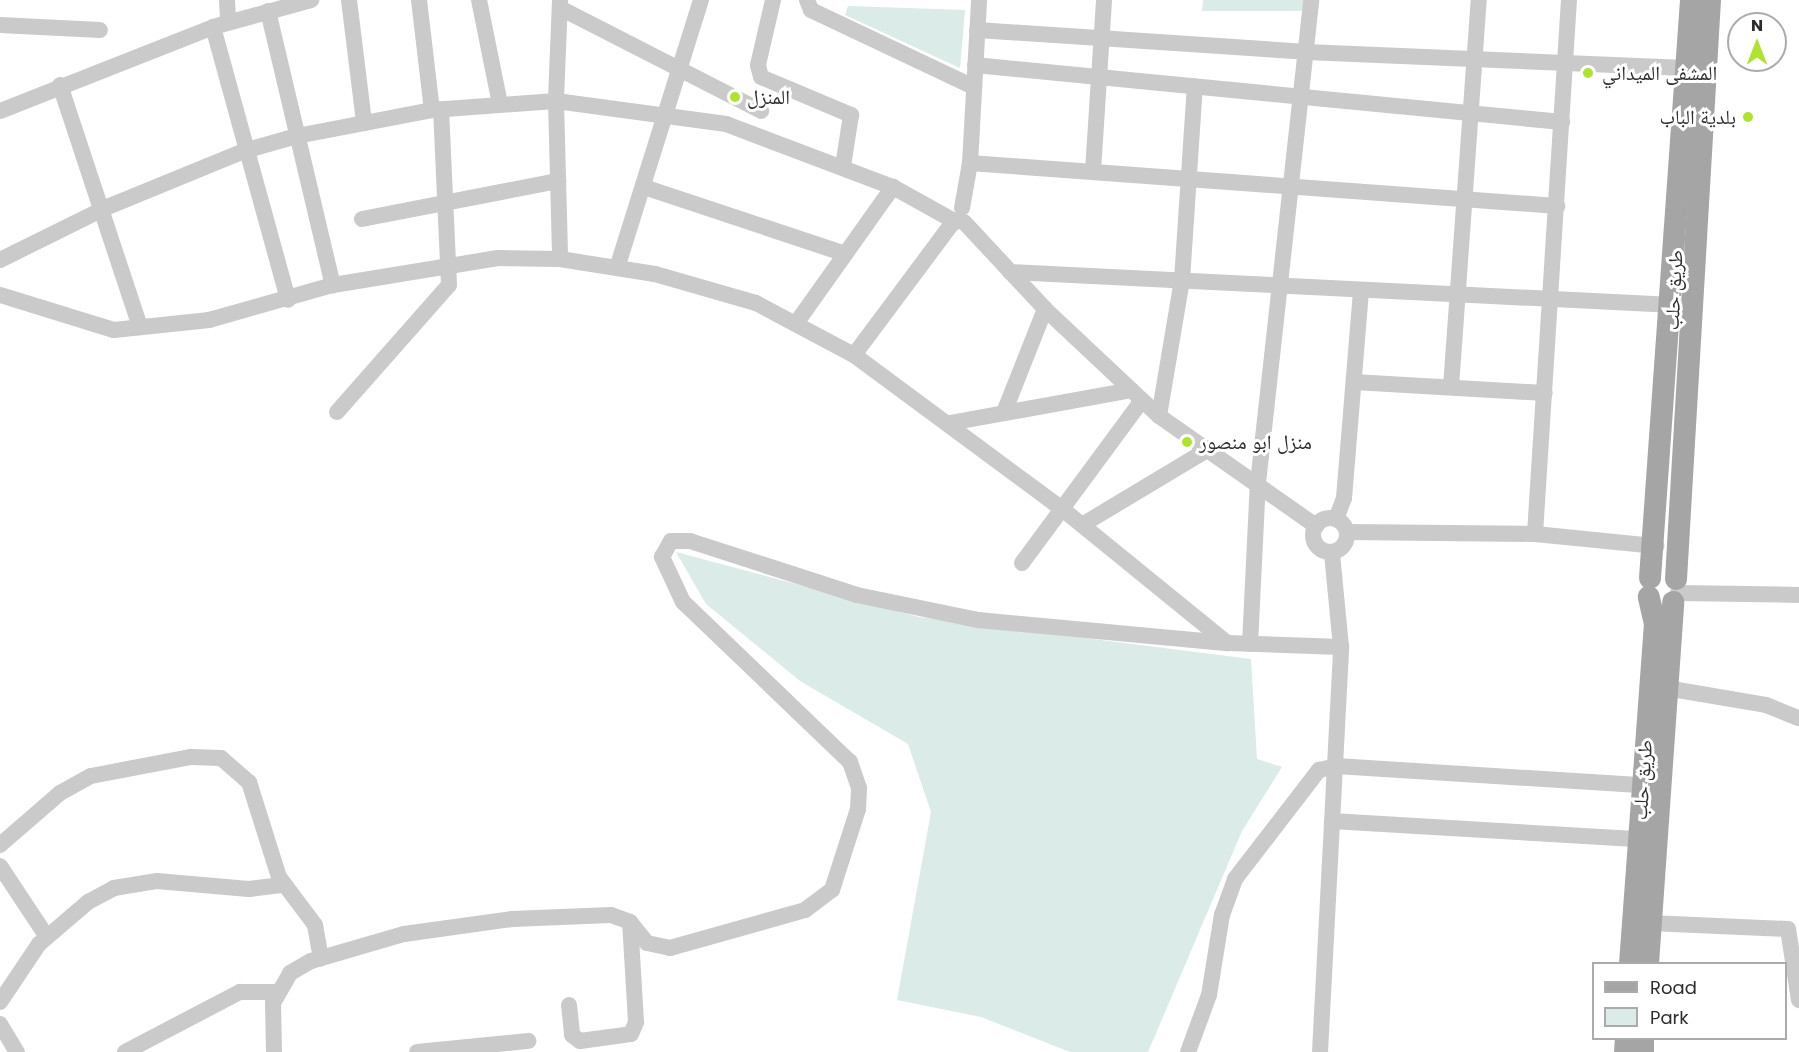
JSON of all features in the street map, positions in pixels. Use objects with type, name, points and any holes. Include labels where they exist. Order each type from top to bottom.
[{"type":"main road","name":"طريق حلب","points":[[1630,962],[1655,624],[1650,588],[1656,546],[1673,305],[1691,0]]},
{"type":"main road","points":[[1648,962],[1666,688],[1676,591],[1710,0]]},
{"type":"main road","points":[[1650,588],[1660,605],[1676,591]]},
{"type":"street","points":[[227,0],[220,24],[243,151],[288,300]]},
{"type":"street","points":[[0,111],[60,85],[220,24],[311,0]]},
{"type":"street","points":[[349,0],[364,123]]},
{"type":"street","points":[[337,412],[449,285],[452,263],[448,200],[437,109],[419,0]]},
{"type":"street","points":[[479,0],[500,104]]},
{"type":"street","points":[[617,268],[681,70],[701,0]]},
{"type":"street","points":[[773,0],[758,65],[761,77],[851,115],[843,166]]},
{"type":"street","points":[[807,0],[811,10],[974,87]]},
{"type":"street","points":[[854,355],[959,218],[970,163],[979,0]]},
{"type":"street","points":[[1094,171],[1104,0]]},
{"type":"street","points":[[1250,644],[1258,483],[1293,186],[1311,0]]},
{"type":"street","points":[[1451,387],[1479,0]]},
{"type":"street","points":[[1534,534],[1552,300],[1569,0]]},
{"type":"street","points":[[560,259],[556,100],[560,4],[761,111]]},
{"type":"street","points":[[268,11],[333,285]]},
{"type":"street","points":[[0,24],[100,30]]},
{"type":"street","points":[[977,30],[1306,52],[1565,61],[1686,68]]},
{"type":"street","points":[[975,65],[1562,122]]},
{"type":"street","points":[[60,85],[98,212],[140,327]]},
{"type":"street","points":[[1159,416],[1182,280],[1186,178],[1195,87]]},
{"type":"street","points":[[0,260],[98,212],[243,151],[297,136],[437,109],[556,100],[726,124],[843,166],[959,218],[1045,309],[1159,416],[1258,483],[1316,526],[1534,534],[1656,546]]},
{"type":"street","points":[[970,163],[1557,206]]},
{"type":"street","points":[[362,219],[448,200],[558,181]]},
{"type":"street","points":[[644,187],[845,254]]},
{"type":"street","points":[[797,322],[892,187]]},
{"type":"street","points":[[0,295],[114,330],[209,320],[288,300],[333,285],[452,263],[560,259],[617,268],[756,303],[797,322],[854,355],[950,423],[1063,509],[1228,643]]},
{"type":"street","points":[[1010,272],[1673,305]]},
{"type":"street","points":[[1332,553],[1345,543],[1341,526],[1361,291]]},
{"type":"street","points":[[1005,410],[1045,309]]},
{"type":"street","points":[[1354,382],[1545,393]]},
{"type":"street","points":[[950,423],[1005,410],[1137,395]]},
{"type":"street","points":[[1022,563],[1063,509],[1137,395]]},
{"type":"street","points":[[1082,525],[1207,450]]},
{"type":"street","points":[[1316,526],[1317,546],[1332,553]]},
{"type":"street","points":[[274,1052],[271,1015],[277,992],[290,973],[321,958],[458,925],[611,915],[630,922],[647,943],[670,948],[813,906],[836,883],[858,809],[857,777],[845,756],[683,602],[662,558],[671,541],[690,541],[819,584],[934,613],[1022,626],[1228,643],[1341,647]]},
{"type":"street","points":[[1320,1052],[1341,647],[1332,553]]},
{"type":"street","points":[[1676,591],[1799,595]]},
{"type":"street","points":[[1666,688],[1766,705],[1799,718]]},
{"type":"street","points":[[0,845],[84,779],[121,768],[214,757],[235,765],[249,782],[283,885],[315,925],[321,958]]},
{"type":"street","points":[[1188,1052],[1209,995],[1222,915],[1235,879],[1310,778],[1336,766],[1642,785]]},
{"type":"street","points":[[1332,821],[1639,839]]},
{"type":"street","points":[[0,866],[47,937]]},
{"type":"street","points":[[0,1002],[47,937],[88,902],[129,884],[283,885]]},
{"type":"street","points":[[569,1005],[572,1035],[580,1041],[631,1034],[636,1022],[630,922]]},
{"type":"street","points":[[1650,923],[1793,929],[1799,1000]]},
{"type":"street","points":[[125,1052],[240,992],[277,992]]},
{"type":"street","points":[[0,1024],[17,1052]]},
{"type":"street","points":[[417,1052],[528,1041]]},
{"type":"green space","points":[[1203,0],[1303,0],[1303,11],[1202,11]]},
{"type":"green space","points":[[848,6],[965,10],[960,68],[845,15]]},
{"type":"green space","points":[[676,552],[919,617],[1251,659],[1257,759],[1282,767],[1242,831],[1148,1052],[1070,1052],[981,1017],[897,1000],[931,812],[908,744],[800,681],[706,604]]},
{"type":"place","name":"المشفى الميداني","points":[[1588,73]]},
{"type":"place","name":"المنزل","points":[[735,97]]},
{"type":"place","name":"بلدية الباب","points":[[1748,117]]},
{"type":"place","name":"منزل ابو منصور","points":[[1187,442]]}]
